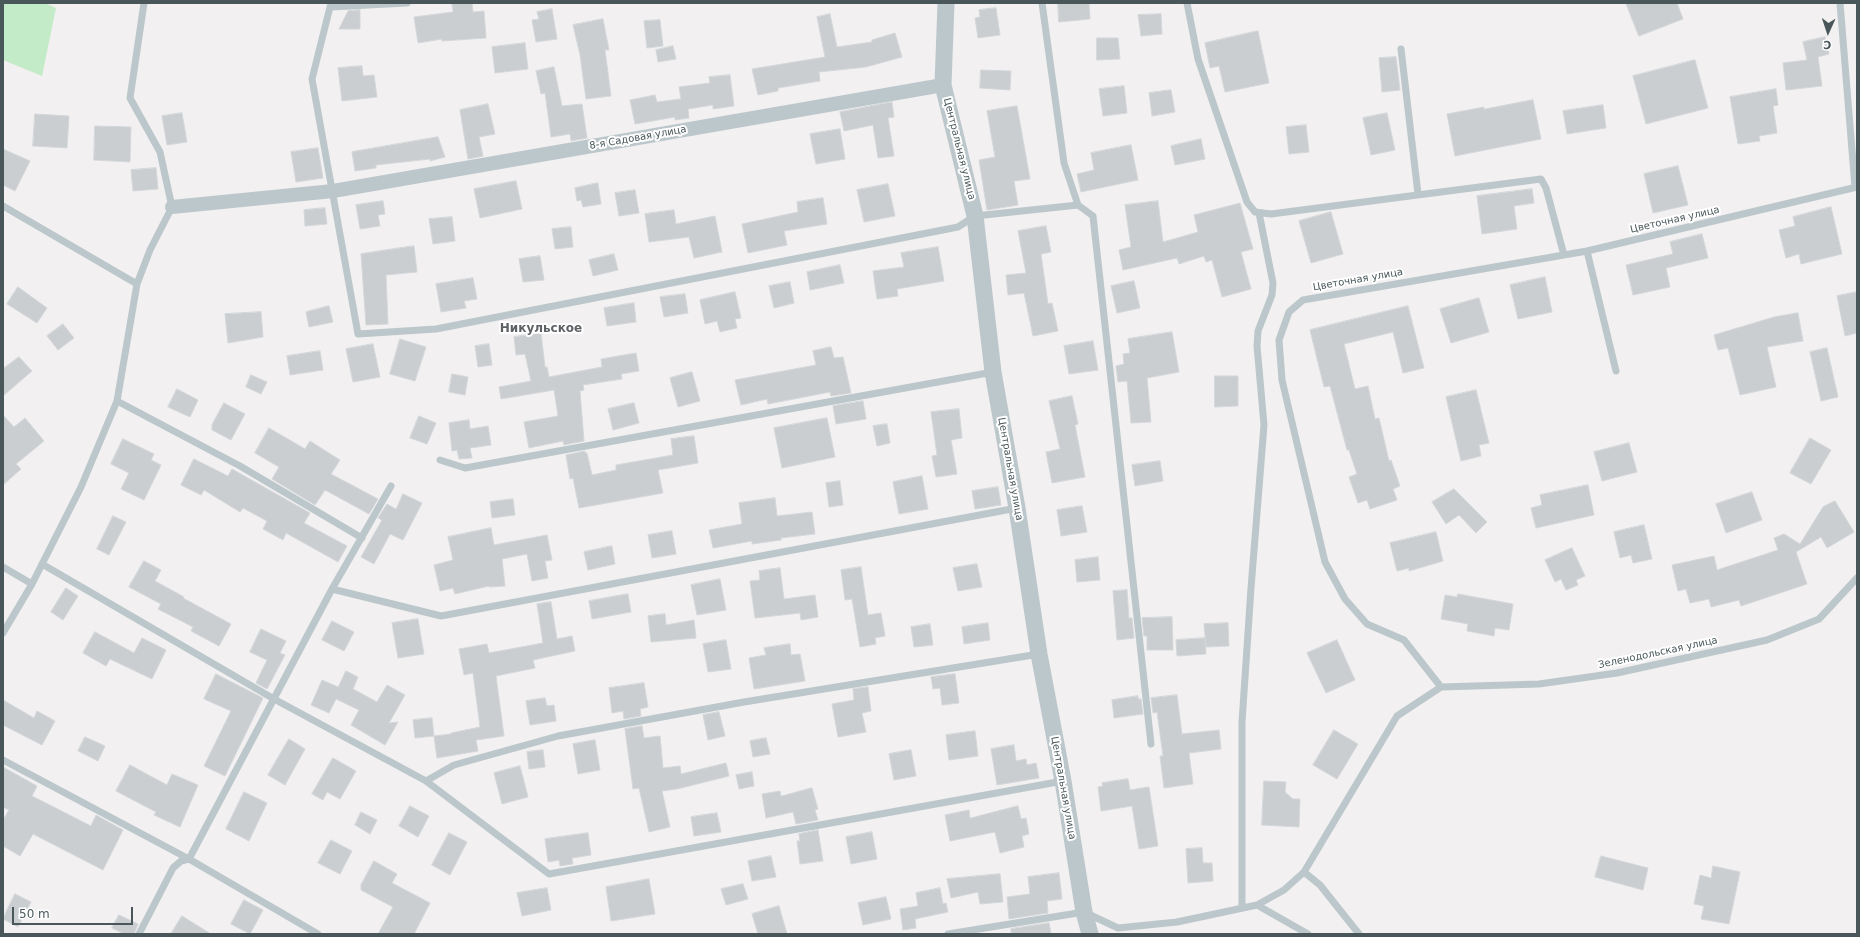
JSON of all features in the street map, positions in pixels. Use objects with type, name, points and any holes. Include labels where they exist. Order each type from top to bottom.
[{"type":"street","name":"Центральная улица","points":[[946,3],[943,85],[975,216],[993,372],[1017,508],[1039,654],[1063,781],[1084,912],[1090,934]]},
{"type":"street","name":"8-я Садовая улица","points":[[172,207],[333,191],[943,85]]},
{"type":"lane","points":[[3,633],[32,584],[81,487],[116,401],[137,284],[150,250],[172,207],[160,152],[130,98],[144,3]]},
{"type":"lane","points":[[407,3],[331,5],[312,79],[358,334],[436,329],[958,227],[975,216],[1078,205]]},
{"type":"lane","points":[[1042,3],[1064,163],[1078,205],[1093,216],[1151,744]]},
{"type":"lane","points":[[1187,3],[1198,59],[1247,202],[1255,212],[1270,214],[1541,179],[1546,188],[1564,255]]},
{"type":"lane","points":[[1840,3],[1856,187]]},
{"type":"lane","points":[[1401,49],[1418,194]]},
{"type":"lane","name":"Цветочная улица","points":[[1441,687],[1404,640],[1367,624],[1345,599],[1325,562],[1282,380],[1279,340],[1289,312],[1302,300],[1587,251],[1856,187]]},
{"type":"lane","points":[[3,206],[137,284]]},
{"type":"lane","points":[[1242,908],[1242,722],[1264,425],[1257,346],[1258,331],[1272,295],[1273,283],[1259,213]]},
{"type":"lane","points":[[1587,251],[1616,371]]},
{"type":"lane","points":[[440,460],[465,468],[993,372]]},
{"type":"lane","points":[[116,401],[240,466],[362,538]]},
{"type":"lane","points":[[138,934],[173,868],[181,861],[189,859],[332,589],[391,486]]},
{"type":"lane","points":[[332,589],[441,616],[1017,508]]},
{"type":"lane","points":[[42,564],[274,699],[426,781],[549,874],[1063,781]]},
{"type":"lane","points":[[3,567],[32,584]]},
{"type":"lane","name":"Зеленодольская улица","points":[[1441,687],[1539,684],[1617,673],[1767,640],[1819,619],[1857,578]]},
{"type":"lane","points":[[426,781],[454,765],[558,736],[744,702],[1039,654]]},
{"type":"lane","points":[[948,934],[1084,912],[1118,928],[1177,922],[1257,905],[1284,890],[1304,872],[1397,716],[1441,687]]},
{"type":"lane","points":[[3,760],[189,859],[318,934]]},
{"type":"lane","points":[[1304,872],[1320,885],[1359,934]]},
{"type":"lane","points":[[1257,905],[1308,934]]},
{"type":"green space","points":[[3,3],[45,3],[56,8],[42,76],[3,60]]},
{"type":"building","points":[[452,3],[472,3],[473,12],[484,11],[486,38],[442,41],[442,39],[418,43],[414,17],[453,12]]},
{"type":"building","points":[[1058,3],[1089,3],[1090,19],[1059,22]]},
{"type":"building","points":[[1626,3],[1677,3],[1683,19],[1639,36]]},
{"type":"building","points":[[996,8],[1000,35],[978,38],[975,18],[980,17],[979,10]]},
{"type":"building","points":[[552,9],[557,39],[536,42],[532,20],[539,19],[537,12]]},
{"type":"building","points":[[360,10],[360,29],[339,29],[348,11]]},
{"type":"building","points":[[830,14],[837,47],[872,42],[872,40],[895,33],[902,57],[866,67],[819,72],[820,81],[778,88],[778,91],[758,95],[752,69],[825,57],[817,17]]},
{"type":"building","points":[[1161,14],[1162,34],[1141,36],[1138,15]]},
{"type":"building","points":[[603,19],[609,50],[605,50],[611,96],[586,99],[580,55],[573,25]]},
{"type":"building","points":[[660,20],[663,46],[647,48],[644,21]]},
{"type":"building","points":[[1258,31],[1269,83],[1225,92],[1219,66],[1210,68],[1205,43]]},
{"type":"building","points":[[1825,37],[1829,54],[1818,57],[1822,86],[1786,90],[1783,63],[1807,60],[1803,42]]},
{"type":"building","points":[[1097,38],[1118,38],[1120,59],[1097,60]]},
{"type":"building","points":[[525,43],[528,69],[495,73],[492,47]]},
{"type":"building","points":[[673,46],[676,59],[658,62],[656,50]]},
{"type":"building","points":[[1396,57],[1400,90],[1382,92],[1379,58]]},
{"type":"building","points":[[1695,60],[1708,108],[1646,124],[1633,76]]},
{"type":"building","points":[[362,66],[363,76],[374,75],[377,97],[342,101],[338,68]]},
{"type":"building","points":[[554,67],[562,106],[582,104],[587,138],[571,141],[570,134],[551,137],[545,93],[541,94],[536,71]]},
{"type":"building","points":[[981,70],[1011,71],[1010,90],[980,88]]},
{"type":"building","points":[[730,75],[734,106],[713,109],[713,105],[688,109],[689,118],[675,120],[675,117],[635,124],[630,100],[655,95],[657,102],[681,99],[679,87],[710,83],[709,77]]},
{"type":"building","points":[[1124,86],[1127,113],[1103,116],[1099,89]]},
{"type":"building","points":[[1776,89],[1778,105],[1773,106],[1777,133],[1759,136],[1760,141],[1738,144],[1730,97]]},
{"type":"building","points":[[1171,90],[1175,112],[1152,116],[1149,93]]},
{"type":"building","points":[[1533,100],[1541,139],[1455,156],[1447,114]]},
{"type":"building","points":[[892,102],[894,117],[888,118],[894,156],[878,158],[873,125],[844,131],[840,112]]},
{"type":"building","points":[[488,104],[495,134],[479,137],[483,156],[468,159],[460,110]]},
{"type":"building","points":[[1603,105],[1606,128],[1567,134],[1563,111]]},
{"type":"building","points":[[1017,106],[1030,179],[1014,181],[1018,205],[987,210],[979,160],[995,157],[987,111]]},
{"type":"building","points":[[182,113],[187,142],[167,145],[162,116]]},
{"type":"building","points":[[1387,113],[1395,150],[1371,155],[1363,118]]},
{"type":"building","points":[[35,114],[69,116],[67,148],[33,146]]},
{"type":"building","points":[[1306,125],[1309,152],[1289,154],[1286,127]]},
{"type":"building","points":[[95,126],[131,127],[130,162],[94,160]]},
{"type":"building","points":[[840,129],[845,159],[816,164],[810,134]]},
{"type":"building","points":[[438,137],[445,157],[430,161],[430,159],[376,165],[376,168],[355,171],[352,152]]},
{"type":"building","points":[[1201,139],[1205,159],[1175,165],[1171,146]]},
{"type":"building","points":[[1131,145],[1138,180],[1081,192],[1077,174],[1094,170],[1091,153]]},
{"type":"building","points":[[318,148],[323,178],[296,182],[291,152]]},
{"type":"building","points":[[3,149],[30,161],[15,191],[3,185]]},
{"type":"building","points":[[1678,166],[1688,205],[1653,213],[1644,174]]},
{"type":"building","points":[[156,168],[158,189],[133,191],[131,170]]},
{"type":"building","points":[[516,181],[522,209],[480,218],[474,189]]},
{"type":"building","points":[[598,183],[601,204],[583,207],[581,200],[577,201],[575,188]]},
{"type":"building","points":[[888,184],[895,216],[864,222],[857,190]]},
{"type":"building","points":[[1532,189],[1534,203],[1514,206],[1517,229],[1482,234],[1477,196]]},
{"type":"building","points":[[635,190],[639,213],[619,216],[615,193]]},
{"type":"building","points":[[823,198],[827,224],[784,231],[787,245],[748,253],[742,224],[798,212],[797,202]]},
{"type":"building","points":[[383,201],[385,214],[378,215],[380,226],[360,229],[356,205]]},
{"type":"building","points":[[1158,201],[1163,242],[1198,232],[1194,215],[1240,203],[1253,249],[1241,252],[1251,289],[1222,297],[1212,260],[1206,262],[1204,256],[1179,264],[1177,258],[1123,270],[1119,250],[1131,247],[1125,205]]},
{"type":"building","points":[[1831,207],[1842,254],[1801,264],[1799,254],[1786,258],[1779,230],[1795,226],[1793,217]]},
{"type":"building","points":[[325,208],[327,224],[305,226],[304,210]]},
{"type":"building","points":[[674,210],[676,224],[715,216],[722,252],[694,258],[689,237],[649,242],[645,214]]},
{"type":"building","points":[[1331,212],[1343,254],[1311,263],[1299,221]]},
{"type":"building","points":[[452,217],[455,241],[433,244],[429,219]]},
{"type":"building","points":[[1046,226],[1051,252],[1041,254],[1048,304],[1052,303],[1058,331],[1033,336],[1024,293],[1008,295],[1006,275],[1026,273],[1018,231]]},
{"type":"building","points":[[571,227],[573,247],[555,249],[552,229]]},
{"type":"building","points":[[1702,234],[1708,258],[1666,268],[1670,287],[1633,295],[1626,265],[1673,254],[1670,242]]},
{"type":"building","points":[[414,246],[417,272],[386,275],[388,324],[366,325],[361,254]]},
{"type":"building","points":[[938,247],[944,281],[897,289],[898,296],[877,299],[873,271],[904,267],[901,253]]},
{"type":"building","points":[[614,254],[618,270],[593,276],[589,260]]},
{"type":"building","points":[[540,256],[544,280],[523,282],[519,259]]},
{"type":"building","points":[[840,265],[844,283],[810,290],[807,272]]},
{"type":"building","points":[[1545,277],[1552,312],[1518,319],[1510,285]]},
{"type":"building","points":[[473,278],[477,299],[464,301],[466,308],[441,312],[436,284]]},
{"type":"building","points":[[1134,281],[1140,308],[1117,313],[1111,286]]},
{"type":"building","points":[[790,282],[794,303],[774,308],[769,286]]},
{"type":"building","points":[[18,287],[47,308],[37,323],[7,304]]},
{"type":"building","points":[[735,292],[741,318],[735,319],[737,328],[720,332],[717,321],[705,324],[700,300]]},
{"type":"building","points":[[1857,292],[1857,333],[1845,336],[1837,296]]},
{"type":"building","points":[[685,294],[688,313],[664,317],[660,297]]},
{"type":"building","points":[[1479,298],[1489,332],[1451,343],[1440,309]]},
{"type":"building","points":[[634,303],[636,322],[607,326],[604,308]]},
{"type":"building","points":[[329,306],[333,322],[309,327],[306,312]]},
{"type":"building","points":[[1408,306],[1424,368],[1403,373],[1393,332],[1344,344],[1355,389],[1368,386],[1375,419],[1379,418],[1389,461],[1391,460],[1400,486],[1393,489],[1397,500],[1370,509],[1367,500],[1358,503],[1349,477],[1357,474],[1349,450],[1347,450],[1330,386],[1324,387],[1310,330]]},
{"type":"building","points":[[261,312],[263,337],[228,343],[225,314]]},
{"type":"building","points":[[1798,313],[1803,341],[1767,347],[1776,387],[1740,395],[1728,348],[1718,350],[1714,335],[1774,317]]},
{"type":"building","points":[[63,324],[74,338],[58,350],[47,336]]},
{"type":"building","points":[[1172,332],[1179,372],[1147,378],[1151,422],[1131,423],[1127,381],[1118,382],[1116,366],[1124,364],[1123,354],[1130,353],[1128,339]]},
{"type":"building","points":[[541,333],[545,367],[547,367],[549,377],[602,367],[601,359],[636,353],[639,371],[621,374],[622,379],[583,385],[584,390],[580,391],[584,441],[564,445],[563,441],[529,448],[524,422],[558,416],[554,390],[501,399],[499,387],[531,381],[525,354],[516,355],[514,337]]},
{"type":"building","points":[[400,339],[426,347],[415,381],[390,374]]},
{"type":"building","points":[[1093,341],[1098,370],[1069,374],[1064,346]]},
{"type":"building","points":[[373,344],[380,377],[353,382],[346,349]]},
{"type":"building","points":[[489,344],[492,365],[478,367],[475,346]]},
{"type":"building","points":[[831,347],[834,358],[843,357],[851,393],[831,396],[830,392],[768,404],[767,399],[741,405],[735,380],[816,365],[813,351]]},
{"type":"building","points":[[1827,348],[1838,397],[1821,401],[1810,352]]},
{"type":"building","points":[[320,351],[323,370],[290,375],[287,356]]},
{"type":"building","points":[[19,357],[32,371],[3,396],[3,369]]},
{"type":"building","points":[[692,372],[700,401],[678,407],[670,378]]},
{"type":"building","points":[[452,374],[468,377],[465,395],[449,392]]},
{"type":"building","points":[[251,375],[267,382],[261,394],[246,387]]},
{"type":"building","points":[[1215,376],[1238,376],[1238,406],[1215,407]]},
{"type":"building","points":[[177,389],[198,400],[190,417],[168,407]]},
{"type":"building","points":[[1476,390],[1489,443],[1479,445],[1481,456],[1461,461],[1446,397]]},
{"type":"building","points":[[1072,396],[1078,424],[1075,425],[1085,477],[1052,483],[1046,452],[1060,449],[1049,401]]},
{"type":"building","points":[[863,401],[866,419],[836,424],[833,406]]},
{"type":"building","points":[[224,403],[245,414],[231,440],[212,430],[212,425]]},
{"type":"building","points":[[634,403],[639,423],[613,430],[608,409]]},
{"type":"building","points":[[959,409],[962,438],[951,440],[957,474],[936,477],[932,456],[937,455],[931,412]]},
{"type":"building","points":[[3,415],[14,427],[25,418],[44,441],[16,464],[21,469],[3,485]]},
{"type":"building","points":[[419,416],[436,423],[427,444],[410,438]]},
{"type":"building","points":[[827,418],[835,457],[782,468],[774,428]]},
{"type":"building","points":[[469,420],[470,429],[488,426],[491,445],[470,448],[472,458],[459,459],[457,450],[452,451],[449,423]]},
{"type":"building","points":[[887,424],[890,443],[877,446],[873,426]]},
{"type":"building","points":[[269,428],[305,449],[310,441],[340,460],[331,474],[378,499],[369,514],[325,490],[315,505],[272,479],[279,467],[255,453]]},
{"type":"building","points":[[694,436],[698,463],[658,470],[663,493],[579,508],[573,478],[570,479],[566,455],[585,451],[585,453],[587,453],[592,475],[616,470],[616,465],[673,455],[671,439]]},
{"type":"building","points":[[1810,438],[1831,450],[1811,484],[1790,473]]},
{"type":"building","points":[[123,439],[154,454],[151,460],[161,465],[144,500],[121,489],[129,473],[111,464]]},
{"type":"building","points":[[1629,443],[1637,472],[1602,481],[1594,452]]},
{"type":"building","points":[[194,459],[228,476],[232,469],[310,513],[304,523],[347,546],[338,562],[286,533],[283,540],[263,529],[267,521],[243,508],[240,512],[204,490],[201,495],[181,485]]},
{"type":"building","points":[[1160,461],[1163,481],[1135,486],[1132,465]]},
{"type":"building","points":[[922,476],[928,509],[899,514],[893,482]]},
{"type":"building","points":[[840,481],[843,505],[829,507],[826,483]]},
{"type":"building","points":[[1588,485],[1594,515],[1536,528],[1531,508],[1542,505],[1540,495]]},
{"type":"building","points":[[998,487],[1001,505],[975,509],[972,491]]},
{"type":"building","points":[[1454,489],[1487,522],[1476,533],[1459,515],[1446,524],[1432,502]]},
{"type":"building","points":[[1752,492],[1762,520],[1726,533],[1716,504]]},
{"type":"building","points":[[403,494],[422,503],[403,540],[390,534],[374,564],[361,557],[382,520],[378,518],[387,504],[396,509]]},
{"type":"building","points":[[775,498],[777,516],[812,512],[815,534],[781,538],[781,540],[752,544],[752,541],[713,548],[709,530],[742,524],[739,503]]},
{"type":"building","points":[[513,499],[515,515],[492,518],[490,502]]},
{"type":"building","points":[[1835,501],[1854,532],[1827,548],[1821,537],[1796,552],[1807,584],[1741,606],[1739,600],[1711,607],[1709,599],[1690,603],[1686,589],[1678,591],[1672,565],[1714,556],[1717,570],[1778,550],[1774,538],[1784,534],[1800,544],[1823,507]]},
{"type":"building","points":[[1082,506],[1087,532],[1061,536],[1057,510]]},
{"type":"building","points":[[113,516],[126,522],[109,555],[97,549]]},
{"type":"building","points":[[1644,525],[1652,559],[1633,563],[1631,555],[1620,558],[1614,532]]},
{"type":"building","points":[[491,528],[494,545],[547,535],[552,560],[545,561],[548,578],[532,581],[527,554],[502,559],[505,586],[489,586],[455,594],[453,588],[440,591],[434,565],[453,560],[448,537]]},
{"type":"building","points":[[672,531],[676,554],[652,558],[648,535]]},
{"type":"building","points":[[1436,532],[1443,561],[1409,571],[1409,568],[1397,571],[1390,543]]},
{"type":"building","points":[[612,546],[615,564],[588,570],[584,552]]},
{"type":"building","points":[[1572,548],[1585,576],[1576,580],[1578,585],[1566,590],[1561,579],[1555,582],[1545,560]]},
{"type":"building","points":[[1098,557],[1100,580],[1077,582],[1075,560]]},
{"type":"building","points":[[144,561],[161,570],[155,581],[231,624],[219,646],[191,631],[193,627],[158,609],[161,604],[129,587]]},
{"type":"building","points":[[977,564],[982,587],[958,591],[953,568]]},
{"type":"building","points":[[861,567],[868,615],[881,613],[885,636],[875,638],[876,644],[860,647],[852,599],[845,600],[841,570]]},
{"type":"building","points":[[780,568],[784,599],[815,595],[818,617],[801,620],[800,613],[755,618],[750,581],[760,580],[759,571]]},
{"type":"building","points":[[720,579],[726,610],[697,615],[691,585]]},
{"type":"building","points":[[66,588],[78,596],[63,620],[51,612]]},
{"type":"building","points":[[1127,590],[1129,618],[1132,618],[1134,638],[1117,640],[1113,591]]},
{"type":"building","points":[[628,594],[631,612],[592,619],[589,601]]},
{"type":"building","points":[[1458,594],[1513,604],[1509,630],[1495,628],[1494,636],[1467,631],[1468,624],[1441,619],[1445,595],[1457,597]]},
{"type":"building","points":[[551,602],[557,639],[572,636],[575,651],[533,660],[535,668],[496,676],[504,736],[476,740],[478,751],[437,758],[434,736],[451,734],[480,727],[473,673],[464,675],[459,649],[487,644],[489,653],[543,643],[537,604]]},
{"type":"building","points":[[665,614],[666,625],[694,620],[696,638],[651,642],[648,616]]},
{"type":"building","points":[[1172,617],[1173,650],[1147,650],[1147,636],[1144,636],[1142,618]]},
{"type":"building","points":[[418,619],[424,654],[398,658],[392,623]]},
{"type":"building","points":[[332,621],[354,632],[344,651],[322,640]]},
{"type":"building","points":[[988,623],[990,640],[964,644],[962,627]]},
{"type":"building","points":[[1228,623],[1229,646],[1206,647],[1204,624]]},
{"type":"building","points":[[930,624],[933,645],[914,647],[911,627]]},
{"type":"building","points":[[261,629],[286,641],[280,653],[285,655],[267,689],[256,683],[267,660],[250,652]]},
{"type":"building","points":[[95,632],[134,653],[142,638],[166,650],[152,679],[110,659],[106,666],[83,653]]},
{"type":"building","points":[[1205,638],[1206,654],[1177,656],[1176,640]]},
{"type":"building","points":[[726,640],[731,669],[708,672],[703,644]]},
{"type":"building","points":[[1337,640],[1355,680],[1326,693],[1307,653]]},
{"type":"building","points":[[790,644],[791,655],[800,654],[805,681],[754,689],[749,658],[766,655],[764,648]]},
{"type":"building","points":[[346,671],[358,677],[353,689],[377,702],[387,685],[405,695],[389,723],[398,722],[385,745],[351,725],[359,710],[336,699],[329,713],[311,705],[322,680],[338,687]]},
{"type":"building","points":[[216,674],[263,698],[225,776],[204,766],[231,711],[204,699]]},
{"type":"building","points":[[955,674],[959,703],[942,705],[940,688],[933,689],[931,677]]},
{"type":"building","points":[[644,683],[648,707],[640,709],[641,716],[624,719],[623,711],[612,713],[609,688]]},
{"type":"building","points":[[868,687],[871,711],[862,713],[866,732],[838,737],[832,704],[854,700],[853,689]]},
{"type":"building","points":[[1177,695],[1182,734],[1219,730],[1221,749],[1189,753],[1193,784],[1164,788],[1160,756],[1163,756],[1157,712],[1153,713],[1151,698]]},
{"type":"building","points":[[1138,696],[1138,699],[1141,699],[1143,714],[1114,718],[1112,700]]},
{"type":"building","points":[[545,698],[547,706],[554,705],[556,721],[530,725],[526,701]]},
{"type":"building","points":[[3,700],[34,718],[37,711],[55,721],[42,745],[3,725]]},
{"type":"building","points":[[719,712],[725,736],[708,740],[703,715]]},
{"type":"building","points":[[432,718],[434,736],[415,738],[413,720]]},
{"type":"building","points":[[642,726],[644,738],[660,736],[663,768],[680,766],[681,774],[726,763],[729,776],[677,789],[662,791],[670,827],[649,832],[639,788],[633,789],[625,729]]},
{"type":"building","points":[[1334,730],[1358,744],[1337,779],[1313,765]]},
{"type":"building","points":[[975,731],[978,756],[949,760],[946,735]]},
{"type":"building","points":[[85,737],[105,746],[98,761],[78,751]]},
{"type":"building","points":[[766,738],[770,754],[753,757],[750,741]]},
{"type":"building","points":[[289,739],[305,749],[285,785],[268,775]]},
{"type":"building","points":[[595,740],[600,770],[578,774],[573,744]]},
{"type":"building","points":[[1014,745],[1016,761],[1026,759],[1027,765],[1036,763],[1039,778],[997,785],[991,749]]},
{"type":"building","points":[[543,750],[545,767],[529,769],[527,752]]},
{"type":"building","points":[[911,750],[916,776],[894,780],[889,754]]},
{"type":"building","points":[[333,758],[356,771],[340,799],[327,792],[323,800],[312,794]]},
{"type":"building","points":[[130,765],[167,785],[172,774],[198,785],[180,827],[154,815],[156,812],[116,791]]},
{"type":"building","points":[[520,766],[528,797],[502,804],[494,773]]},
{"type":"building","points":[[3,767],[37,786],[32,796],[91,826],[96,815],[123,830],[103,870],[33,834],[20,856],[3,846],[3,820],[9,810],[3,807]]},
{"type":"building","points":[[752,772],[754,786],[739,789],[736,775]]},
{"type":"building","points":[[1128,779],[1130,790],[1149,787],[1158,846],[1139,849],[1132,806],[1101,811],[1098,787],[1103,786],[1102,783]]},
{"type":"building","points":[[1264,781],[1286,782],[1285,792],[1293,799],[1300,799],[1299,827],[1262,825]]},
{"type":"building","points":[[812,788],[818,809],[815,810],[818,820],[796,824],[793,812],[766,818],[762,794],[780,791],[781,796]]},
{"type":"building","points":[[244,792],[267,803],[249,841],[226,829]]},
{"type":"building","points":[[410,806],[429,816],[418,837],[399,826]]},
{"type":"building","points":[[1018,806],[1021,819],[1026,818],[1029,834],[1022,836],[1024,847],[1000,853],[995,832],[950,841],[945,815],[969,810],[970,818]]},
{"type":"building","points":[[361,812],[377,820],[370,834],[355,825]]},
{"type":"building","points":[[717,813],[721,832],[694,836],[691,817]]},
{"type":"building","points":[[818,830],[823,861],[800,864],[797,841],[800,841],[799,834]]},
{"type":"building","points":[[872,832],[877,859],[851,864],[846,837]]},
{"type":"building","points":[[449,833],[467,842],[450,875],[432,865]]},
{"type":"building","points":[[588,833],[591,855],[572,858],[573,864],[560,866],[559,860],[548,862],[545,839]]},
{"type":"building","points":[[331,840],[352,851],[340,874],[318,863]]},
{"type":"building","points":[[1202,848],[1203,863],[1212,863],[1213,881],[1188,883],[1186,849]]},
{"type":"building","points":[[771,856],[776,877],[752,881],[748,861]]},
{"type":"building","points":[[1601,856],[1648,868],[1643,890],[1595,877]]},
{"type":"building","points":[[374,861],[397,874],[392,883],[430,903],[414,934],[378,934],[393,907],[361,890],[361,885]]},
{"type":"building","points":[[1713,866],[1740,872],[1729,924],[1701,919],[1704,906],[1694,904],[1700,875],[1711,878]]},
{"type":"building","points":[[1059,873],[1062,899],[1047,901],[1048,913],[1009,919],[1007,897],[1030,894],[1028,877]]},
{"type":"building","points":[[1000,874],[1003,902],[980,904],[978,892],[951,898],[947,879]]},
{"type":"building","points":[[649,879],[655,914],[611,921],[606,887]]},
{"type":"building","points":[[743,884],[748,899],[726,905],[721,889]]},
{"type":"building","points":[[547,888],[551,910],[522,916],[517,893]]},
{"type":"building","points":[[940,888],[943,904],[946,903],[948,912],[915,919],[916,928],[903,930],[900,909],[918,906],[916,893]]},
{"type":"building","points":[[15,894],[31,902],[18,927],[3,919]]},
{"type":"building","points":[[886,897],[891,919],[863,925],[858,903]]},
{"type":"building","points":[[244,900],[263,910],[250,934],[231,924]]},
{"type":"building","points":[[779,906],[787,934],[758,934],[752,914]]},
{"type":"building","points":[[119,915],[138,924],[134,934],[124,934],[112,928]]},
{"type":"building","points":[[182,916],[211,934],[171,934]]},
{"type":"building","points":[[1049,923],[1051,934],[1011,934],[1011,929]]},
{"type":"district","name":"Никульское","points":[[541,329]]}]
